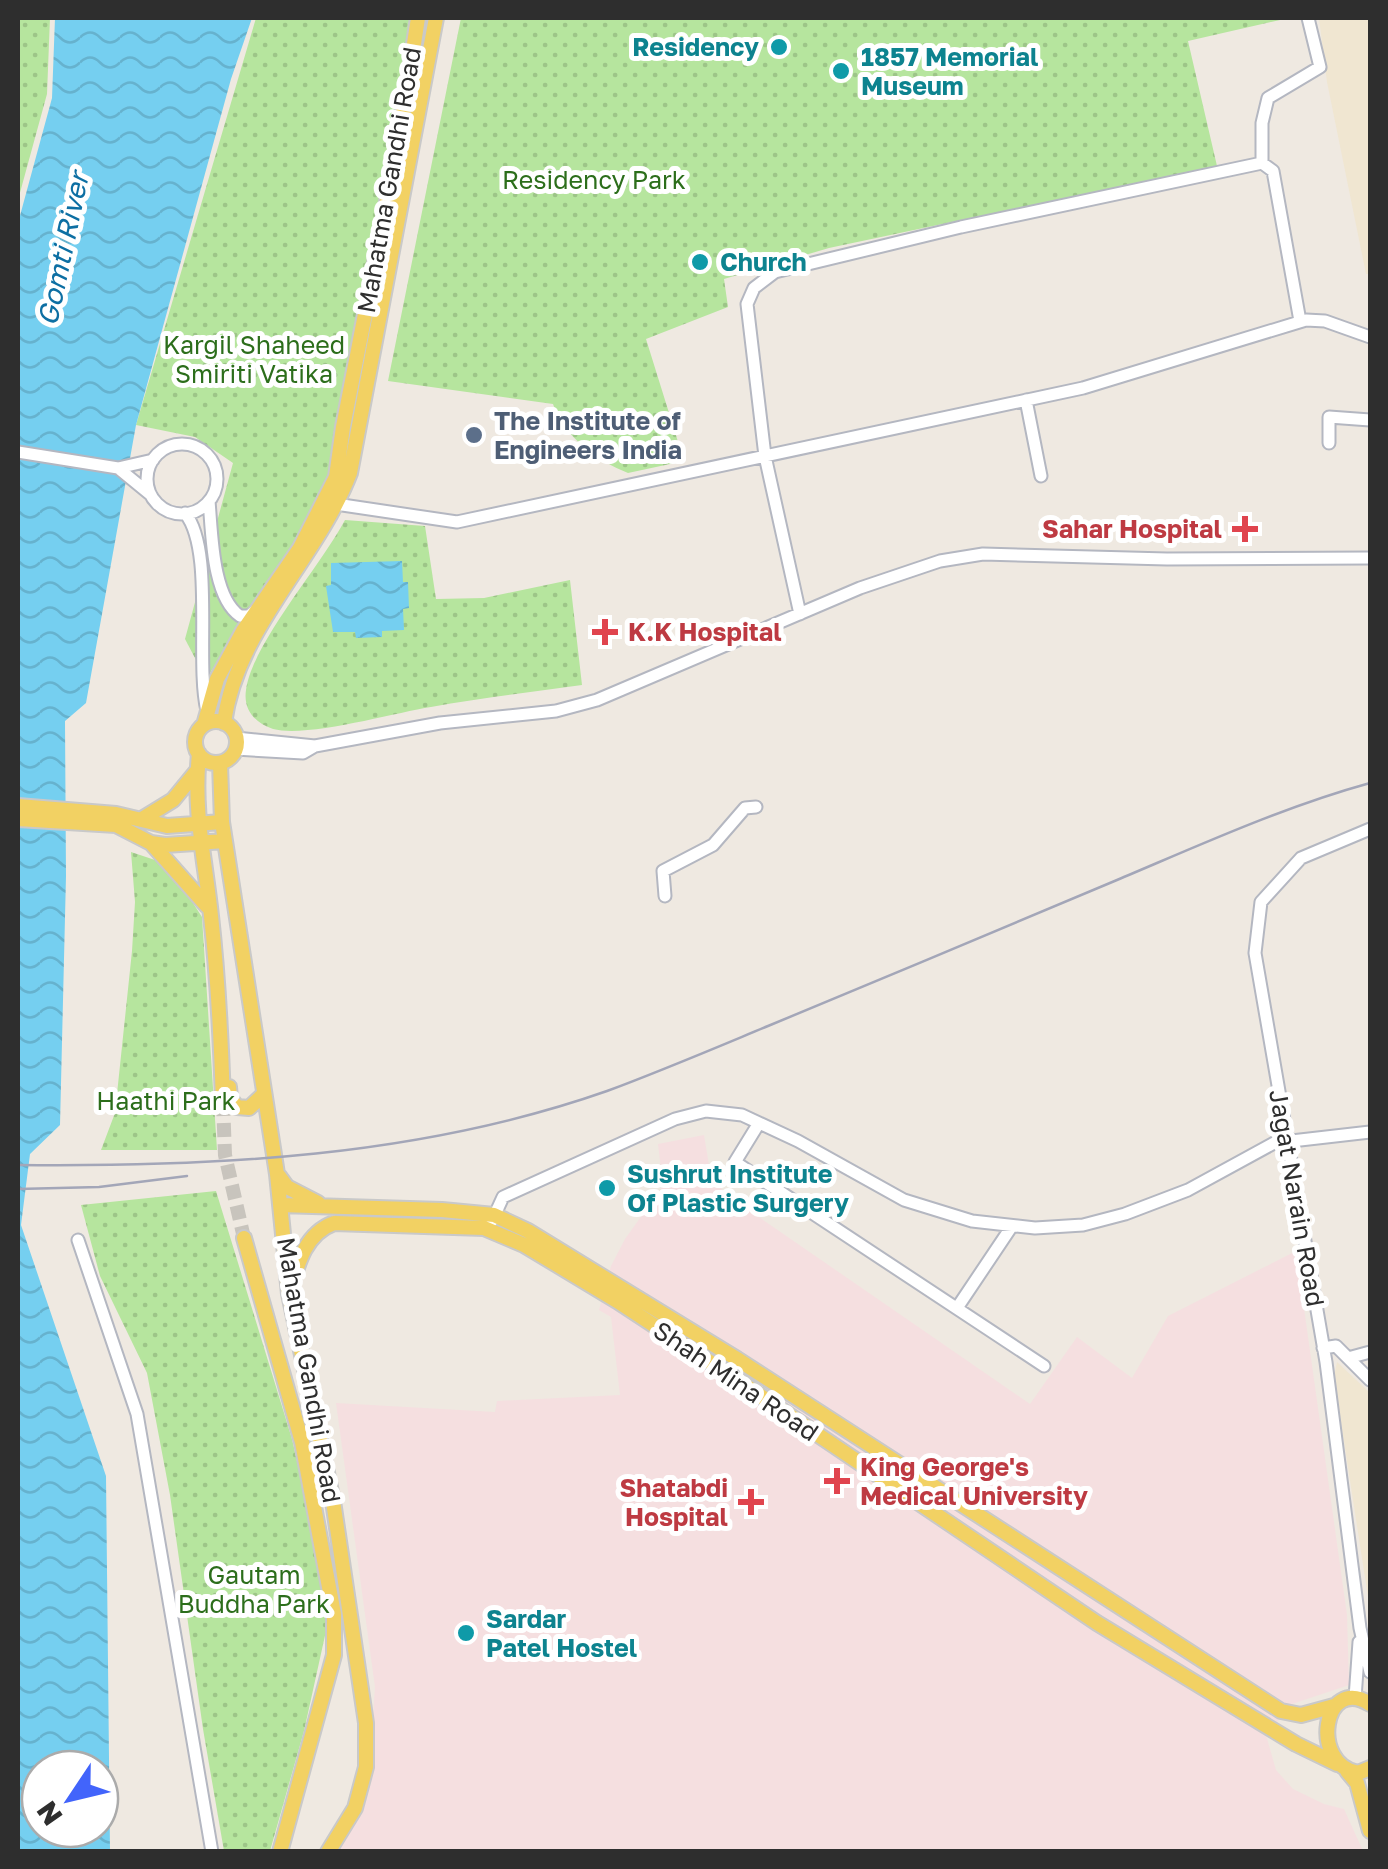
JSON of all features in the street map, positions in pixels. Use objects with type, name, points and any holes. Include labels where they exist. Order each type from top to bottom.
[{"type":"main road","name":"Mahatma Gandhi Road","points":[[205,718],[217,678],[258,610],[332,504],[418,18]]},
{"type":"main road","name":"Mahatma Gandhi Road","points":[[224,724],[235,672],[249,644],[350,473],[436,18]]},
{"type":"main road","points":[[199,754],[212,762],[228,759],[236,743],[224,724],[205,718],[196,738],[196,823],[210,911],[223,1102]]},
{"type":"main road","name":"Mahatma Gandhi Road","points":[[220,762],[224,840],[277,1174],[289,1294],[333,1500],[366,1723],[366,1767],[355,1808],[328,1852]]},
{"type":"main road","points":[[135,822],[173,800],[197,770]]},
{"type":"main road","points":[[18,806],[167,826],[222,822]]},
{"type":"main road","points":[[18,819],[95,817]]},
{"type":"main road","points":[[135,822],[210,911]]},
{"type":"main road","points":[[151,843],[224,840]]},
{"type":"main road","points":[[222,1054],[234,1104],[249,1108],[263,1095]]},
{"type":"main road","points":[[277,1174],[287,1187],[323,1205]]},
{"type":"main road","name":"Shah Mina Road","points":[[280,1205],[323,1205],[492,1223],[528,1231],[737,1359],[1281,1711],[1301,1715],[1363,1697]]},
{"type":"main road","name":"Shah Mina Road","points":[[289,1294],[306,1246],[323,1227],[334,1223],[492,1223],[617,1301],[1162,1662],[1342,1768]]},
{"type":"main road","name":"Mahatma Gandhi Road","points":[[244,1238],[302,1442],[334,1614],[334,1655],[280,1852]]},
{"type":"main road","points":[[780,1412],[791,1396]]},
{"type":"main road","points":[[914,1500],[925,1483]]},
{"type":"main road","points":[[1000,1558],[1011,1538]]},
{"type":"main road","points":[[1162,1662],[1173,1642]]},
{"type":"main road","points":[[334,1655],[355,1652]]},
{"type":"main road","points":[[1363,1697],[1370,1704]]},
{"type":"main road","points":[[1334,1706],[1327,1726],[1332,1757],[1356,1783],[1370,1831]]},
{"type":"main road","points":[[1342,1768],[1358,1773],[1370,1768]]},
{"type":"street","points":[[434,34],[448,18]]},
{"type":"street","points":[[1262,163],[1262,124],[1268,98],[1320,67],[1308,18]]},
{"type":"street","points":[[800,614],[765,456],[747,304],[754,288],[776,272],[961,227],[1262,163],[1273,171],[1300,322]]},
{"type":"street","points":[[332,504],[457,522],[1083,388],[1300,322],[1324,320],[1370,337]]},
{"type":"street","points":[[1026,400],[1041,476]]},
{"type":"street","points":[[1330,443],[1329,417],[1370,420]]},
{"type":"street","points":[[151,495],[148,474],[153,460],[163,450],[176,444],[191,445],[204,452],[217,477],[209,501],[224,598],[240,616],[258,610]]},
{"type":"street","points":[[18,452],[118,468],[153,460]]},
{"type":"street","points":[[118,468],[167,510],[195,512],[209,501]]},
{"type":"street","points":[[185,514],[192,523],[199,554],[205,718]]},
{"type":"street","points":[[236,743],[314,746],[440,723],[556,711],[597,700],[860,588],[940,560],[984,554],[1167,559],[1370,558]]},
{"type":"street","points":[[665,896],[663,871],[713,845],[745,808],[756,807]]},
{"type":"street","name":"Jagat Narain Road","points":[[1363,1697],[1360,1628],[1324,1348],[1255,953],[1261,902],[1301,858],[1370,829]]},
{"type":"street","points":[[492,1223],[502,1197],[675,1119],[706,1111],[742,1115],[904,1200],[972,1221],[1034,1228],[1083,1225],[1125,1214],[1188,1190],[1287,1140],[1370,1132]]},
{"type":"street","points":[[759,1123],[734,1162],[1044,1366]]},
{"type":"street","points":[[957,1308],[1012,1226]]},
{"type":"street","points":[[78,1240],[137,1414],[212,1852]]},
{"type":"street","points":[[1324,1348],[1336,1346],[1370,1380]]},
{"type":"street","points":[[1348,1358],[1370,1352]]},
{"type":"street","name":"Jagat Narain Road","points":[[1360,1628],[1370,1672]]},
{"type":"shaded area","points":[[1319,18],[1370,18],[1370,274],[1366,274],[1327,82]]},
{"type":"shaded area","name":"King George's Medical University","points":[[704,1135],[710,1171],[724,1193],[1030,1404],[1077,1337],[1132,1378],[1168,1316],[1296,1251],[1347,1615],[1349,1685],[1292,1704],[1266,1735],[1276,1770],[1293,1789],[1344,1809],[1363,1851],[337,1851],[352,1829],[368,1788],[375,1687],[336,1403],[495,1412],[497,1401],[620,1395],[611,1317],[599,1310],[611,1266],[663,1186],[658,1144]]},
{"type":"shaded area","points":[[1337,1362],[1370,1393],[1370,1610],[1334,1377]]},
{"type":"green space","points":[[18,18],[50,18],[47,94],[18,200]]},
{"type":"green space","name":"Kargil Shaheed Smiriti Vatika","points":[[256,18],[411,18],[330,477],[299,538],[206,679],[185,639],[233,463],[195,437],[136,425]]},
{"type":"green space","name":"Residency Park","points":[[461,18],[1289,18],[1188,41],[1217,166],[829,248],[724,279],[728,307],[646,339],[684,461],[628,473],[605,462],[573,437],[553,404],[388,381]]},
{"type":"green space","points":[[345,520],[425,526],[436,599],[484,598],[570,580],[582,685],[307,730],[273,729],[261,723],[246,704],[251,671],[273,628]]},
{"type":"green space","name":"Haathi Park","points":[[131,852],[155,860],[180,883],[202,917],[217,1150],[101,1150],[115,1113],[132,951],[135,902]]},
{"type":"green space","name":"Gautam Buddha Park","points":[[216,1191],[292,1439],[326,1590],[326,1631],[304,1731],[270,1851],[224,1851],[170,1495],[147,1373],[100,1276],[81,1205]]},
{"type":"water","name":"Gomti River","points":[[55,18],[252,18],[231,79],[136,425],[86,703],[65,721],[60,1125],[30,1154],[21,1225],[106,1476],[109,1749],[20,1749],[20,1849],[110,1851],[18,1852],[18,223],[52,98]]},
{"type":"water","points":[[402,561],[409,608],[403,609],[404,630],[382,631],[382,637],[356,638],[355,632],[333,632],[326,586],[331,585],[331,563]]},
{"type":"tunnel","points":[[223,1102],[225,1155],[244,1238]]},
{"type":"railway","points":[[18,1165],[167,1164],[316,1154],[463,1131],[536,1113],[647,1076],[1242,827],[1370,783]]},
{"type":"railway","points":[[18,1189],[99,1187],[187,1176]]},
{"type":"place","name":"Residency","points":[[779,47]]},
{"type":"place","name":"1857 Memorial Museum","points":[[841,71]]},
{"type":"place","name":"Church","points":[[700,262]]},
{"type":"place","name":"The Institute of Engineers India","points":[[474,435]]},
{"type":"place","name":"Sahar Hospital","points":[[1245,529]]},
{"type":"place","name":"K.K Hospital","points":[[605,632]]},
{"type":"place","name":"Sushrut Institute Of Plastic Surgery","points":[[607,1188]]},
{"type":"place","name":"King George's Medical University","points":[[837,1481]]},
{"type":"place","name":"Shatabdi Hospital","points":[[751,1502]]},
{"type":"place","name":"Sardar Patel Hostel","points":[[466,1633]]}]
